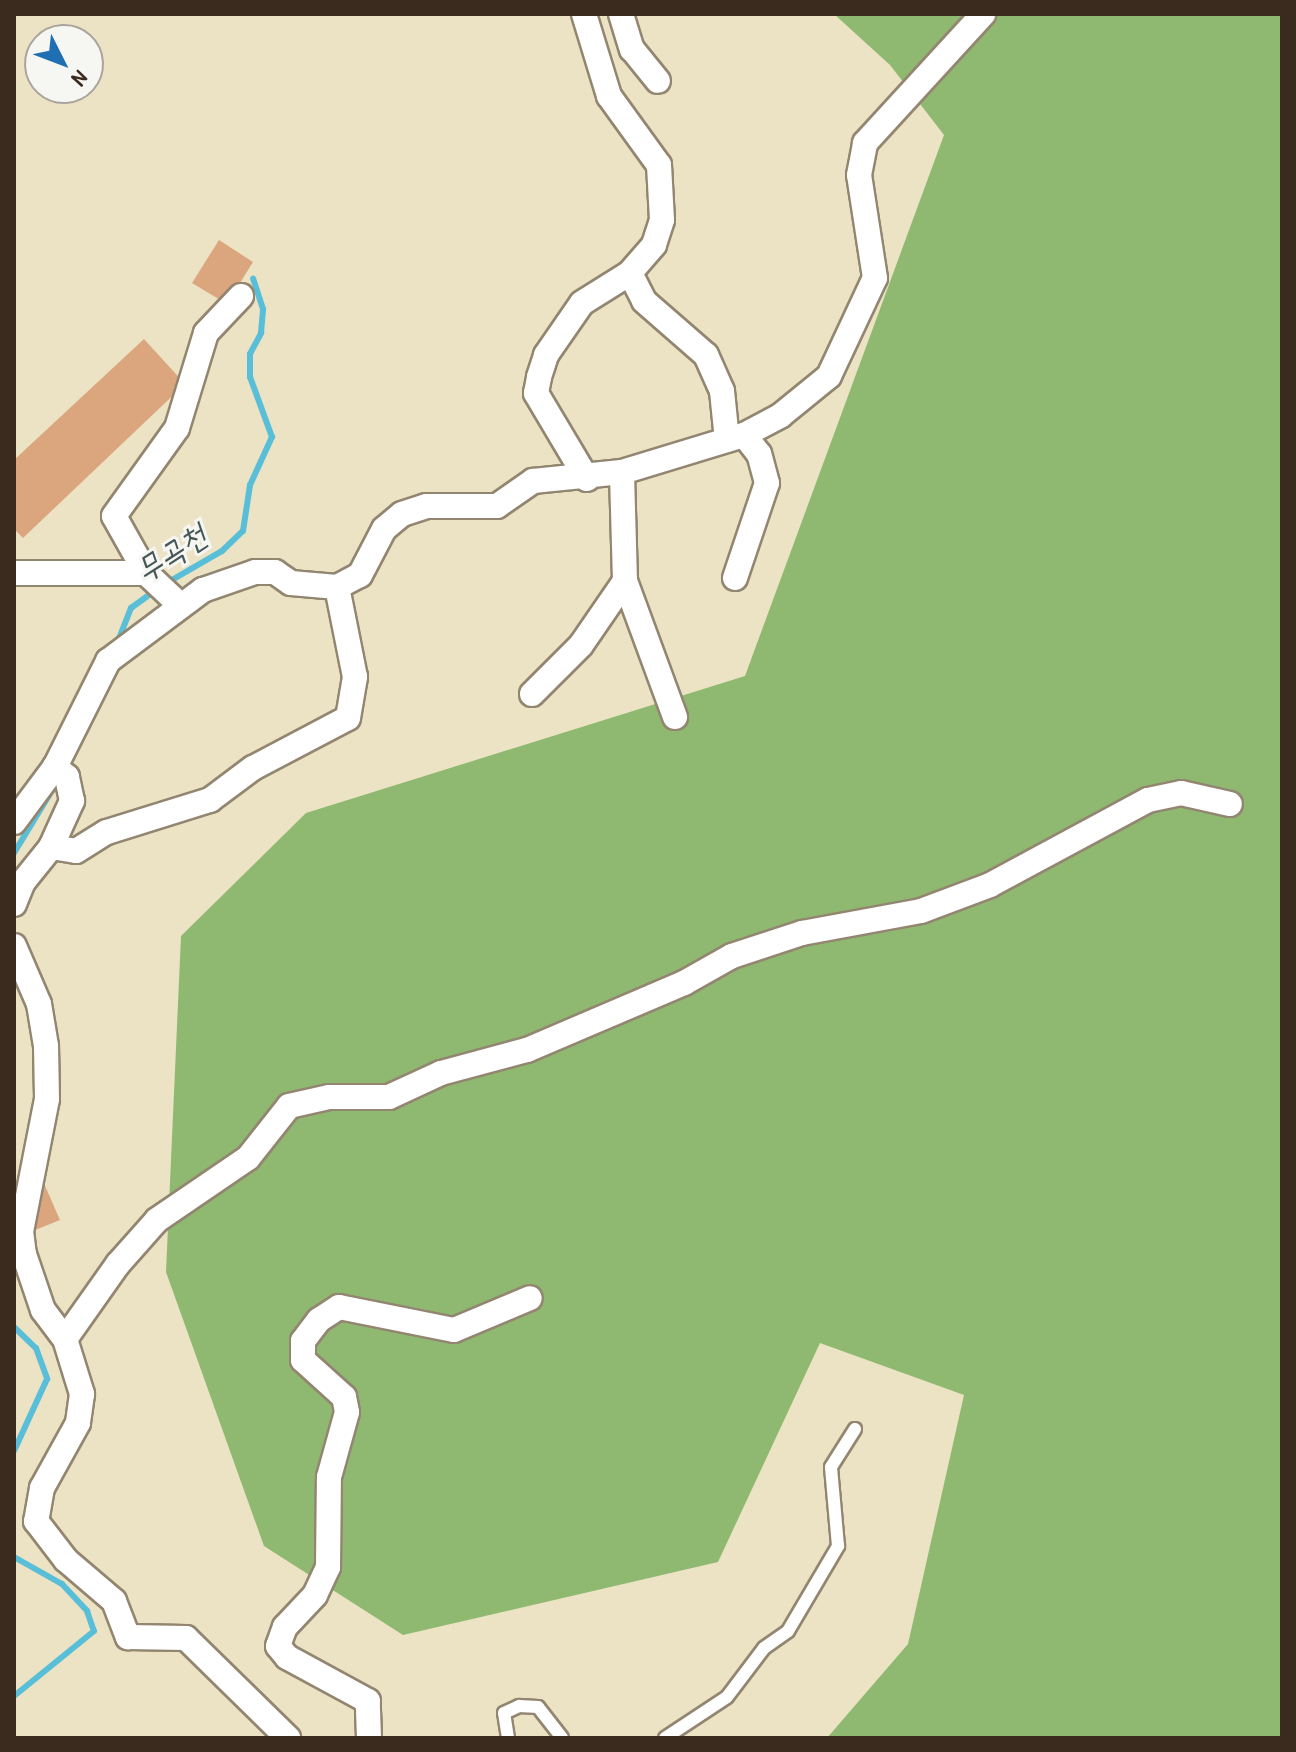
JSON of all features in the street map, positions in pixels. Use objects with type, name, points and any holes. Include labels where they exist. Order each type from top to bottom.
[{"type":"street","points":[[584,14],[609,96],[659,165],[657,188],[662,220],[654,245],[630,273],[582,303],[546,355],[539,377],[536,393],[587,479]]},
{"type":"street","points":[[621,14],[632,49],[658,81]]},
{"type":"street","points":[[14,822],[61,772],[108,661],[179,604],[255,572],[275,572],[291,583],[337,587],[360,575],[384,529],[402,514],[426,506],[497,506],[533,481],[587,479],[622,472],[735,438],[780,416],[829,376],[875,278],[859,175],[865,143],[983,14]]},
{"type":"street","points":[[630,273],[644,301],[706,355],[722,391],[735,438],[759,454],[767,483],[735,578]]},
{"type":"street","points":[[179,604],[146,573],[114,516],[177,428],[206,333],[241,296]]},
{"type":"street","points":[[622,472],[625,581],[675,717]]},
{"type":"street","points":[[14,573],[146,573]]},
{"type":"street","points":[[532,694],[581,645],[625,581]]},
{"type":"street","points":[[51,847],[76,851],[107,832],[210,800],[253,768],[348,718],[355,677],[337,587]]},
{"type":"street","points":[[14,904],[23,882],[51,847],[72,801],[61,772]]},
{"type":"street","points":[[65,1339],[118,1264],[157,1220],[248,1158],[289,1106],[329,1097],[389,1097],[441,1073],[527,1050],[684,983],[732,956],[802,933],[921,911],[990,885],[1148,800],[1181,793],[1230,804]]},
{"type":"street","points":[[14,946],[39,1004],[47,1099],[21,1231],[31,1283],[65,1339],[82,1394],[78,1423],[42,1488],[36,1521],[66,1560],[114,1601],[128,1637],[186,1638],[288,1738]]},
{"type":"street","points":[[369,1738],[368,1701],[287,1657],[278,1646],[285,1627],[315,1595],[328,1567],[329,1477],[347,1412],[344,1397],[303,1360],[303,1341],[319,1320],[339,1307],[454,1330],[530,1298]]},
{"type":"lane","points":[[665,1738],[727,1697],[764,1648],[788,1631],[838,1546],[831,1467],[855,1429]]},
{"type":"lane","points":[[508,1738],[504,1713],[519,1706],[538,1707],[562,1738]]},
{"type":"green space","points":[[834,14],[1282,14],[1282,1738],[827,1738],[908,1644],[964,1395],[820,1343],[718,1562],[403,1635],[264,1546],[166,1272],[181,936],[306,813],[745,676],[944,135],[890,65]]},
{"type":"building","points":[[219,240],[253,262],[227,304],[192,283]]},
{"type":"building","points":[[144,339],[185,384],[23,538],[14,529],[14,460]]},
{"type":"building","points":[[39,1172],[60,1220],[23,1235],[14,1215],[14,1182]]},
{"type":"waterway","name":"무곡천","points":[[165,584],[222,551],[243,531],[250,485],[272,437],[250,377],[250,354],[261,333],[263,309],[253,279]]},
{"type":"waterway","name":"무곡천","points":[[116,646],[131,608],[156,590]]},
{"type":"waterway","name":"무곡천","points":[[14,853],[56,784]]},
{"type":"waterway","name":"무곡천","points":[[14,1327],[36,1348],[47,1379],[14,1451]]},
{"type":"waterway","name":"무곡천","points":[[14,1557],[62,1584],[87,1611],[94,1631],[14,1696]]}]
